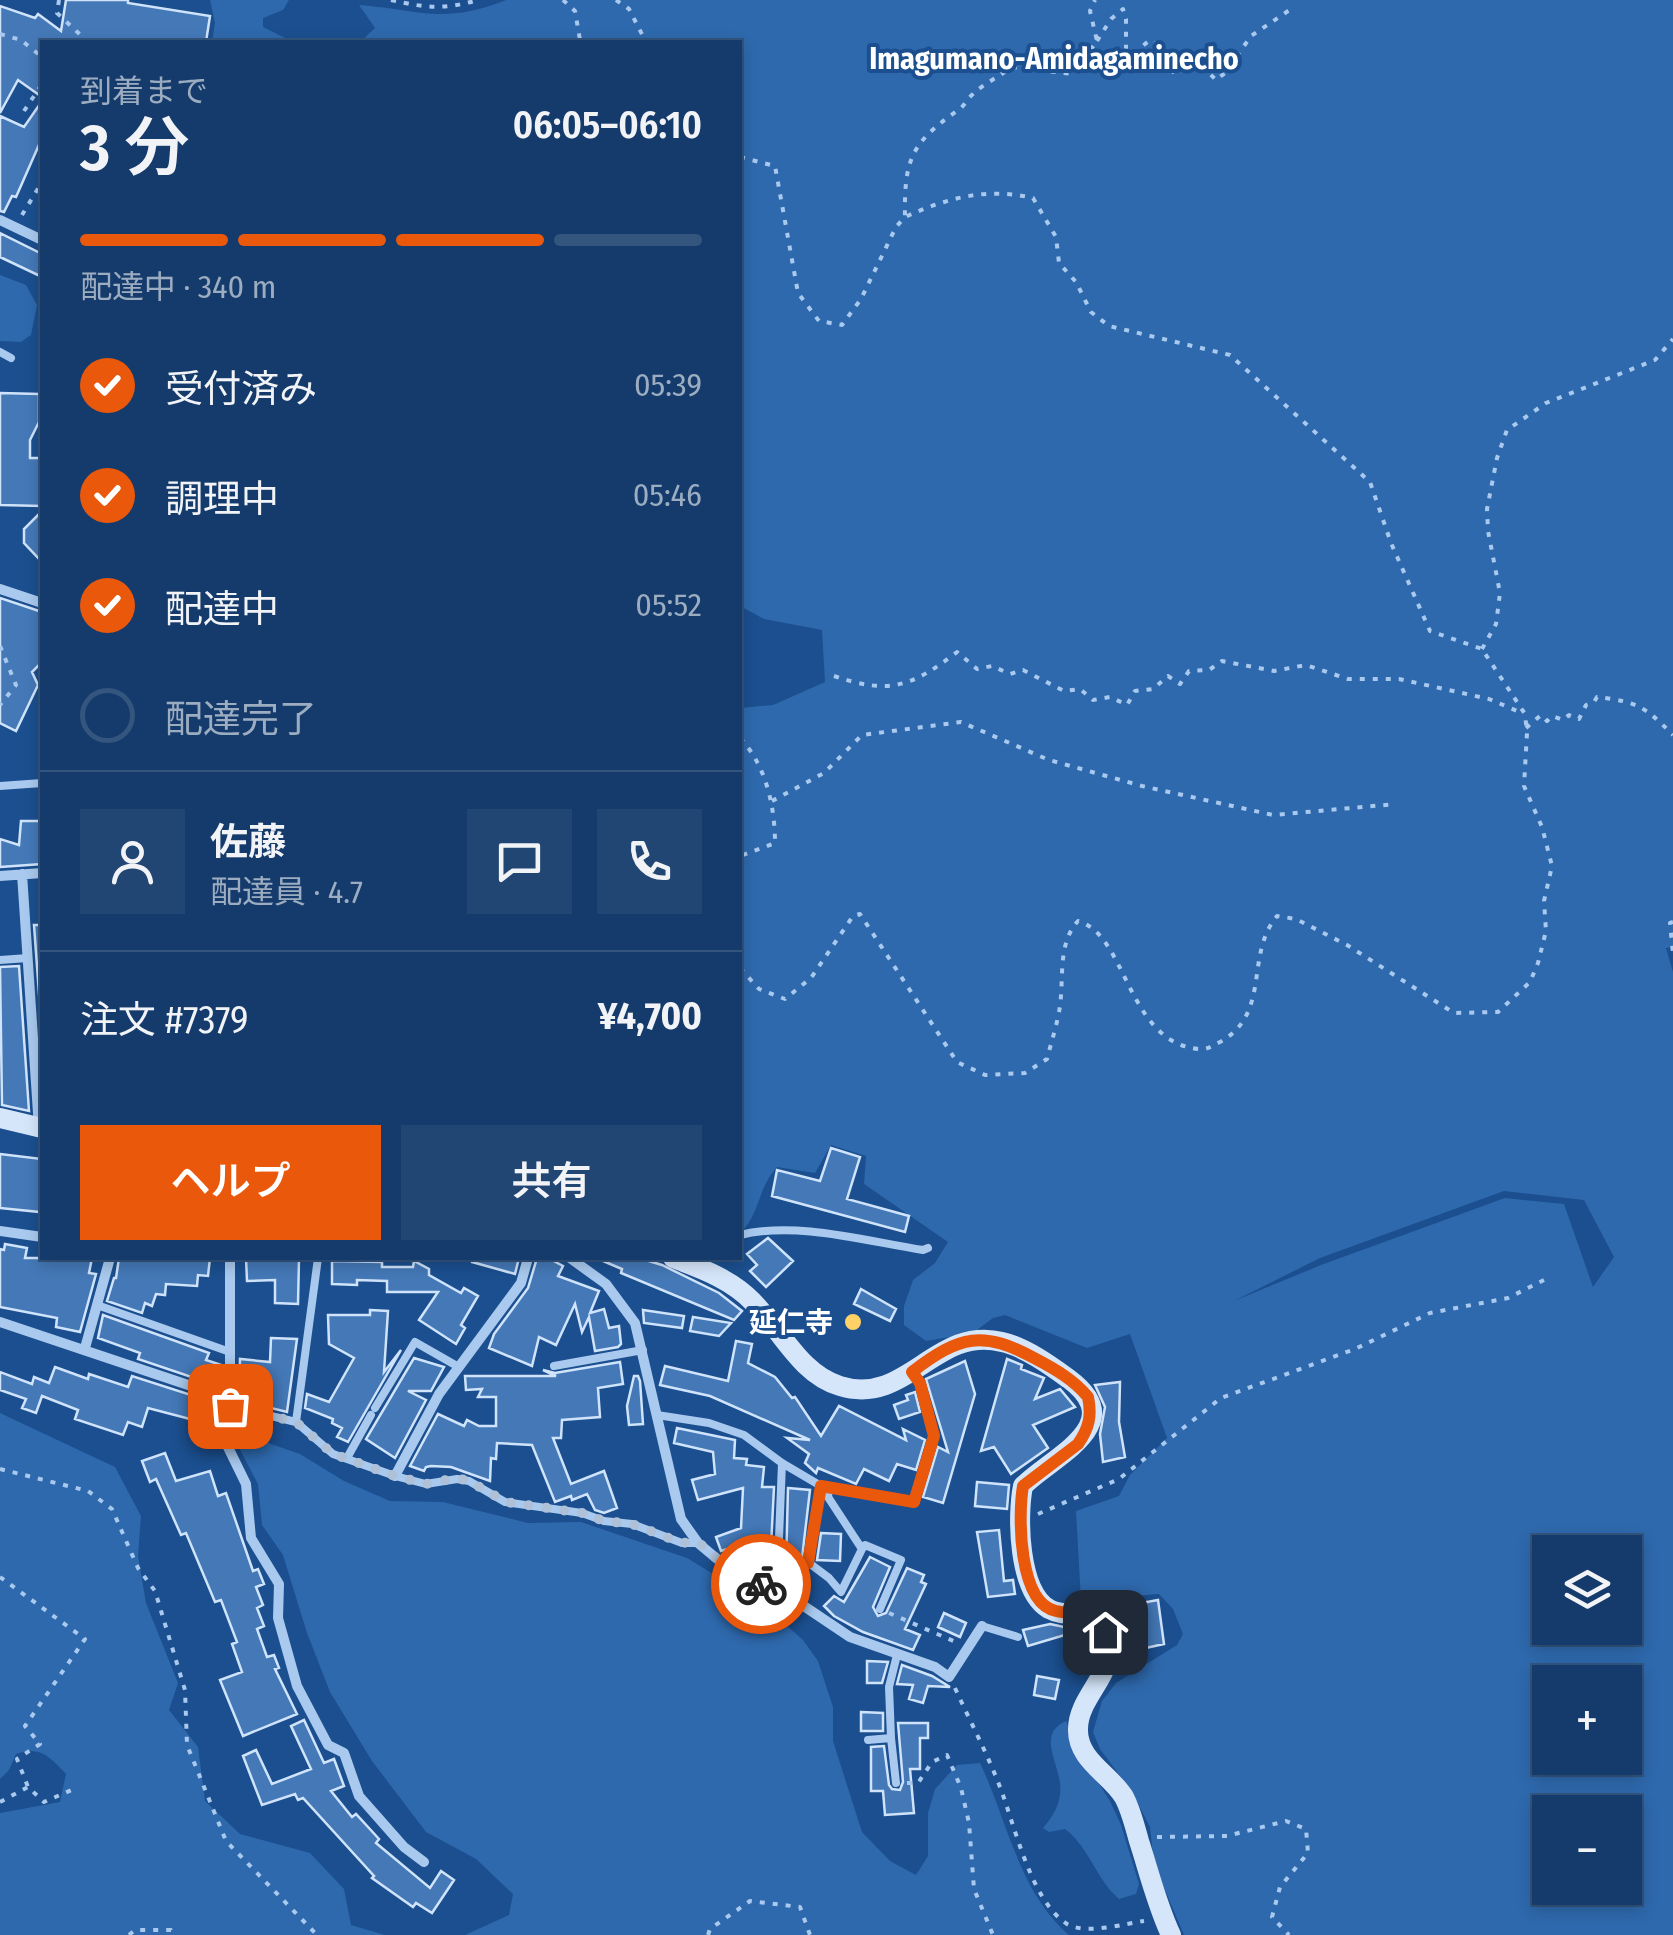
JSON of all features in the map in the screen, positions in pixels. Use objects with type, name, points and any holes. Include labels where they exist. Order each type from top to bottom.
[{"type":"main road","points":[[0,1118],[40,1128]]},
{"type":"main road","points":[[679,1260],[731,1283],[755,1304],[812,1371],[828,1382],[868,1391],[896,1383],[946,1348],[1000,1341],[1052,1367],[1088,1397],[1088,1429],[1078,1444],[1023,1486],[1023,1561],[1042,1603],[1056,1611],[1090,1616],[1109,1642],[1106,1666],[1082,1711],[1080,1742],[1091,1762],[1124,1797],[1167,1926]]},
{"type":"street","points":[[0,220],[40,239]]},
{"type":"street","points":[[0,590],[40,602]]},
{"type":"street","points":[[0,876],[40,873]]},
{"type":"street","points":[[22,874],[40,1115]]},
{"type":"street","points":[[0,1231],[40,1237]]},
{"type":"street","points":[[84,1348],[109,1260]]},
{"type":"street","points":[[230,1260],[230,1406],[223,1438],[246,1484],[251,1538],[278,1584],[278,1618],[297,1686],[328,1746],[344,1753],[360,1796],[404,1847],[424,1862]]},
{"type":"street","points":[[395,1476],[457,1366],[521,1283],[527,1260]]},
{"type":"street","points":[[572,1260],[619,1298],[635,1323],[681,1519],[698,1542],[734,1574],[777,1584],[850,1636],[935,1667],[949,1677],[982,1626]]},
{"type":"street","points":[[0,1322],[221,1396],[230,1406]]},
{"type":"lane","points":[[0,352],[11,358]]},
{"type":"lane","points":[[0,786],[40,784]]},
{"type":"lane","points":[[0,960],[28,958]]},
{"type":"lane","points":[[742,1234],[766,1228],[792,1229],[928,1248]]},
{"type":"lane","points":[[296,1422],[318,1260]]},
{"type":"lane","points":[[96,1305],[230,1352]]},
{"type":"lane","points":[[347,1458],[415,1342],[457,1366]]},
{"type":"lane","points":[[554,1366],[643,1350]]},
{"type":"lane","points":[[656,1416],[710,1422],[730,1429],[825,1487],[914,1502],[934,1436],[920,1383],[912,1372]]},
{"type":"lane","points":[[230,1406],[296,1422],[333,1454],[395,1476],[426,1484],[457,1478],[506,1502],[582,1513],[604,1521],[632,1524],[682,1543],[698,1542]]},
{"type":"lane","points":[[777,1584],[782,1464]]},
{"type":"lane","points":[[825,1487],[862,1548]]},
{"type":"lane","points":[[777,1584],[808,1563],[825,1487]]},
{"type":"lane","points":[[808,1563],[841,1592],[865,1545],[901,1560],[880,1610]]},
{"type":"lane","points":[[982,1626],[1018,1637]]},
{"type":"lane","points":[[896,1782],[890,1738],[890,1687],[897,1655]]},
{"type":"lane","points":[[868,1740],[890,1738]]},
{"type":"path","points":[[59,0],[57,13],[86,40]]},
{"type":"path","points":[[391,0],[423,8],[448,8],[478,0]]},
{"type":"path","points":[[616,0],[629,9],[645,40]]},
{"type":"path","points":[[1096,0],[1090,11],[1097,41]]},
{"type":"path","points":[[567,1],[575,11],[580,40]]},
{"type":"path","points":[[905,217],[904,183],[918,142],[939,121],[961,110],[975,91],[1012,67],[1073,74],[1111,19],[1123,9],[1126,51],[1135,52],[1150,40],[1164,48],[1166,68],[1171,73],[1193,57],[1216,80],[1251,36],[1291,9]]},
{"type":"path","points":[[0,34],[21,40],[40,55]]},
{"type":"path","points":[[24,111],[40,87]]},
{"type":"path","points":[[742,158],[775,166],[798,293],[819,321],[842,326],[905,217],[936,203],[971,194],[1013,193],[1033,198],[1056,237],[1059,262],[1076,282],[1091,312],[1110,326],[1230,355],[1370,482],[1430,631],[1482,649],[1525,714],[1524,786],[1542,827],[1552,866],[1544,901],[1546,931],[1530,982],[1498,1012],[1454,1012],[1347,945],[1296,919],[1278,916],[1268,927],[1260,949],[1251,1010],[1234,1034],[1205,1050],[1184,1047],[1139,1008],[1102,936],[1089,924],[1078,921],[1065,943],[1060,1010],[1047,1059],[1026,1074],[985,1076],[957,1062],[860,914],[844,926],[811,978],[785,999],[759,989],[742,970]]},
{"type":"path","points":[[14,227],[40,185]]},
{"type":"path","points":[[1482,649],[1496,624],[1500,593],[1487,509],[1507,430],[1546,403],[1655,360],[1673,339]]},
{"type":"path","points":[[0,646],[16,685],[0,706]]},
{"type":"path","points":[[834,676],[868,688],[920,680],[957,652],[977,668],[992,666],[1010,674],[1023,670],[1064,691],[1080,690],[1093,700],[1110,697],[1127,705],[1135,690],[1152,688],[1168,676],[1180,684],[1190,671],[1210,670],[1222,661],[1274,672],[1306,665],[1348,679],[1399,679],[1456,690],[1525,714]]},
{"type":"path","points":[[1526,728],[1541,715],[1547,721],[1552,716],[1579,719],[1586,705],[1598,697],[1632,701],[1673,735]]},
{"type":"path","points":[[772,800],[824,773],[862,736],[962,722],[1049,760],[1142,786],[1273,815],[1396,804]]},
{"type":"path","points":[[742,740],[750,748],[772,800],[774,844],[742,855]]},
{"type":"path","points":[[1673,922],[1673,954]]},
{"type":"path","points":[[1022,1521],[1119,1480],[1221,1398],[1355,1349],[1430,1314],[1508,1298],[1550,1277]]},
{"type":"path","points":[[0,1469],[88,1491],[112,1510],[138,1568],[155,1591],[185,1690],[187,1745],[226,1841],[317,1935]]},
{"type":"path","points":[[0,1577],[85,1639],[25,1726],[40,1744],[18,1758],[28,1786],[44,1802],[76,1788]]},
{"type":"path","points":[[880,1610],[968,1647]]},
{"type":"path","points":[[949,1677],[1000,1786],[1040,1891],[1058,1915],[1068,1925],[1081,1928],[1167,1926]]},
{"type":"path","points":[[918,1783],[932,1762],[947,1755],[961,1788],[968,1822],[974,1889],[993,1935]]},
{"type":"path","points":[[0,1802],[28,1786]]},
{"type":"path","points":[[1138,1837],[1227,1836],[1286,1821],[1306,1829],[1308,1853],[1280,1887],[1272,1917],[1289,1935]]},
{"type":"path","points":[[708,1935],[710,1928],[750,1901],[800,1907],[810,1935]]},
{"type":"path","points":[[130,1935],[135,1930],[171,1930],[174,1935]]},
{"type":"shaded area","points":[[210,0],[289,0],[283,10],[263,18],[263,27],[289,40],[212,40],[215,23]]},
{"type":"shaded area","points":[[506,0],[1673,0],[1673,954],[1672,947],[1666,948],[1673,972],[1673,1935],[1184,1935],[1154,1864],[1150,1827],[1093,1732],[1102,1701],[1116,1683],[1177,1645],[1183,1634],[1173,1609],[1159,1594],[1081,1600],[1076,1511],[1119,1496],[1130,1475],[1167,1438],[1130,1334],[1087,1348],[1005,1315],[993,1318],[973,1333],[926,1341],[904,1325],[904,1306],[913,1280],[935,1263],[948,1242],[864,1184],[866,1156],[831,1145],[815,1173],[777,1167],[742,1231],[742,708],[773,705],[825,682],[822,630],[764,619],[742,607],[742,40],[362,40],[375,28],[359,5],[448,14]],"holes":[[[1504,1191],[1584,1200],[1614,1257],[1593,1287],[1564,1204],[1505,1198],[1234,1301],[1320,1258]]]},
{"type":"shaded area","points":[[0,275],[26,285],[37,305],[31,335],[21,342],[0,341]]},
{"type":"shaded area","points":[[0,1413],[115,1467],[141,1516],[138,1556],[146,1603],[178,1683],[169,1710],[198,1747],[205,1801],[240,1834],[310,1853],[344,1889],[351,1925],[385,1935],[0,1935],[0,1813],[60,1802],[66,1774],[49,1758],[32,1751],[16,1754],[0,1779]]},
{"type":"shaded area","points":[[239,1424],[271,1444],[300,1454],[344,1481],[390,1501],[443,1502],[528,1523],[581,1522],[687,1558],[761,1603],[803,1640],[818,1661],[833,1707],[833,1741],[862,1832],[890,1861],[916,1875],[928,1856],[928,1813],[935,1789],[957,1765],[980,1763],[1026,1877],[1069,1935],[465,1935],[509,1915],[513,1894],[476,1859],[426,1832],[372,1761],[330,1692],[283,1555],[262,1525],[258,1484],[239,1448]]},
{"type":"shaded area","points":[[1066,1721],[1078,1751],[1121,1825],[1139,1884],[1136,1894],[1119,1899],[1073,1836],[1065,1829],[1049,1832],[1043,1828],[1060,1797],[1051,1741],[1057,1726]]},
{"type":"building","points":[[66,0],[128,0],[210,16],[206,40],[40,40],[40,96],[18,80],[0,113],[0,6],[35,18],[38,14],[61,31]]},
{"type":"building","points":[[40,104],[40,143],[16,197],[12,196],[4,212],[0,211],[0,116],[24,127]]},
{"type":"building","points":[[0,233],[40,253],[40,276],[0,257]]},
{"type":"building","points":[[0,393],[39,394],[39,422],[30,440],[30,458],[40,458],[40,506],[0,505]]},
{"type":"building","points":[[40,513],[40,560],[24,543],[24,529]]},
{"type":"building","points":[[0,598],[40,611],[40,664],[32,672],[38,685],[16,731],[0,723]]},
{"type":"building","points":[[21,821],[40,821],[40,864],[0,867],[0,839],[19,845]]},
{"type":"building","points":[[34,925],[40,925],[40,1008]]},
{"type":"building","points":[[19,966],[29,1111],[2,1105],[0,967]]},
{"type":"building","points":[[831,1148],[860,1157],[847,1199],[909,1216],[905,1232],[772,1196],[777,1170],[820,1181]]},
{"type":"building","points":[[0,1154],[40,1159],[40,1212],[0,1208]]},
{"type":"building","points":[[768,1238],[793,1261],[766,1287],[750,1271],[757,1265],[747,1254]]},
{"type":"building","points":[[5,1244],[27,1248],[25,1258],[92,1260],[89,1273],[96,1274],[80,1332],[56,1327],[57,1318],[0,1307],[0,1249],[4,1250]]},
{"type":"building","points":[[119,1260],[210,1260],[208,1276],[198,1275],[197,1286],[166,1284],[165,1295],[156,1294],[152,1306],[145,1303],[142,1313],[107,1301]]},
{"type":"building","points":[[246,1260],[299,1260],[298,1304],[275,1303],[275,1280],[247,1281]]},
{"type":"building","points":[[472,1260],[518,1260],[515,1274]]},
{"type":"building","points":[[536,1260],[552,1260],[563,1266],[558,1276],[599,1291],[590,1313],[604,1309],[609,1328],[619,1326],[621,1344],[595,1351],[589,1317],[582,1332],[575,1304],[556,1345],[539,1337],[532,1366],[489,1348],[494,1334],[528,1288]]},
{"type":"building","points":[[601,1260],[646,1260],[662,1265],[719,1293],[742,1311],[734,1320],[621,1273],[622,1269]]},
{"type":"building","points":[[332,1261],[413,1267],[414,1261],[429,1269],[429,1275],[461,1293],[464,1288],[478,1296],[461,1325],[465,1328],[456,1344],[419,1320],[438,1292],[387,1292],[387,1281],[332,1284]]},
{"type":"building","points":[[861,1289],[896,1309],[890,1321],[854,1304]]},
{"type":"building","points":[[370,1310],[388,1311],[384,1372],[401,1350],[348,1442],[337,1437],[342,1428],[332,1423],[333,1419],[305,1408],[307,1394],[329,1402],[354,1358],[329,1344],[328,1315],[370,1315]]},
{"type":"building","points":[[643,1310],[684,1316],[682,1328],[644,1323]]},
{"type":"building","points":[[103,1315],[209,1353],[206,1360],[221,1365],[221,1387],[138,1359],[140,1353],[98,1338]]},
{"type":"building","points":[[693,1317],[731,1323],[719,1336],[690,1331]]},
{"type":"building","points":[[271,1338],[297,1339],[287,1412],[239,1400],[240,1359],[270,1362]]},
{"type":"building","points":[[736,1341],[752,1344],[748,1363],[775,1377],[795,1397],[821,1436],[839,1406],[906,1440],[903,1429],[925,1440],[916,1470],[897,1464],[889,1481],[864,1469],[856,1484],[818,1468],[816,1473],[805,1463],[809,1454],[787,1438],[810,1440],[710,1396],[660,1385],[665,1366],[728,1381]]},
{"type":"building","points":[[414,1358],[444,1367],[431,1391],[408,1391],[426,1400],[395,1458],[366,1439]]},
{"type":"building","points":[[1007,1359],[1044,1378],[1035,1399],[1060,1389],[1075,1407],[1033,1425],[1048,1448],[1011,1474],[994,1447],[981,1451]]},
{"type":"building","points":[[965,1361],[975,1394],[943,1503],[923,1497],[938,1447],[948,1452],[926,1379]]},
{"type":"building","points":[[620,1362],[623,1384],[598,1388],[600,1417],[562,1420],[561,1438],[553,1438],[571,1484],[604,1471],[617,1508],[604,1513],[595,1510],[587,1494],[555,1502],[532,1445],[497,1443],[496,1459],[491,1458],[490,1481],[451,1467],[431,1466],[424,1471],[410,1466],[438,1414],[464,1426],[467,1420],[479,1426],[496,1426],[496,1397],[478,1397],[482,1389],[466,1390],[465,1376],[556,1376],[543,1370],[555,1373]]},
{"type":"building","points":[[55,1367],[128,1387],[132,1376],[216,1403],[209,1424],[148,1408],[142,1427],[128,1422],[123,1435],[75,1419],[78,1410],[42,1396],[36,1413],[22,1408],[26,1399],[0,1390],[0,1372],[32,1384],[34,1377],[49,1383]]},
{"type":"building","points":[[634,1376],[640,1381],[643,1424],[629,1425],[627,1406]]},
{"type":"building","points":[[1120,1382],[1119,1422],[1125,1457],[1103,1462],[1100,1434],[1105,1407],[1095,1385]]},
{"type":"building","points":[[915,1392],[920,1412],[899,1419],[894,1405],[908,1400],[906,1395]]},
{"type":"building","points":[[677,1428],[735,1440],[734,1458],[747,1459],[746,1465],[764,1467],[762,1487],[774,1487],[770,1566],[746,1568],[747,1543],[721,1551],[716,1537],[741,1528],[743,1488],[698,1500],[692,1480],[715,1474],[713,1452],[674,1443]]},
{"type":"building","points":[[165,1453],[176,1481],[210,1471],[218,1496],[226,1493],[253,1571],[258,1569],[264,1584],[256,1587],[263,1605],[257,1608],[264,1626],[257,1629],[267,1657],[274,1655],[279,1668],[275,1669],[297,1714],[243,1736],[220,1680],[242,1672],[232,1644],[237,1642],[221,1600],[215,1602],[186,1533],[181,1535],[156,1479],[150,1482],[142,1461]]},
{"type":"building","points":[[977,1482],[1009,1485],[1007,1509],[975,1506]]},
{"type":"building","points":[[788,1488],[810,1490],[802,1558],[786,1566]]},
{"type":"building","points":[[999,1530],[1004,1581],[1013,1580],[1015,1594],[988,1597],[977,1532]]},
{"type":"building","points":[[821,1533],[841,1534],[840,1561],[817,1560]]},
{"type":"building","points":[[870,1557],[890,1567],[873,1607],[878,1616],[886,1613],[907,1568],[924,1575],[921,1582],[926,1584],[905,1629],[920,1635],[913,1650],[863,1632],[824,1606],[834,1596],[844,1602]]},
{"type":"building","points":[[1158,1600],[1164,1644],[1123,1653],[1117,1626],[1128,1624],[1125,1606]]},
{"type":"building","points":[[944,1613],[966,1623],[960,1637],[938,1627]]},
{"type":"building","points":[[1050,1624],[1085,1629],[1028,1646],[1023,1630]]},
{"type":"building","points":[[867,1661],[888,1662],[882,1683],[867,1683]]},
{"type":"building","points":[[902,1665],[950,1687],[928,1686],[923,1703],[909,1699],[913,1685],[897,1684]]},
{"type":"building","points":[[1037,1676],[1059,1680],[1055,1699],[1034,1695]]},
{"type":"building","points":[[861,1712],[883,1713],[883,1731],[861,1731]]},
{"type":"building","points":[[304,1720],[324,1763],[334,1759],[344,1786],[331,1791],[352,1817],[356,1814],[379,1839],[376,1843],[430,1888],[441,1871],[454,1880],[432,1913],[416,1903],[413,1907],[372,1878],[303,1798],[298,1800],[295,1794],[262,1805],[243,1756],[256,1750],[272,1784],[311,1769],[291,1726]]},
{"type":"building","points":[[898,1723],[928,1723],[928,1738],[920,1738],[920,1769],[910,1769],[914,1813],[885,1815],[883,1791],[871,1791],[871,1747],[884,1746],[889,1785],[900,1790],[903,1782]]},
{"type":"way so far","points":[[230,1406],[296,1422],[333,1454],[395,1476],[426,1484],[457,1478],[506,1502],[582,1513],[604,1521],[632,1524],[682,1543],[698,1542],[734,1574],[761,1584]]},
{"type":"place","name":"延仁寺","points":[[853,1322]]},
{"type":"district","name":"Imagumano-Amidagaminecho","points":[[1054,59]]},
{"type":"route","points":[[761,1584],[778,1588],[777,1579],[808,1563],[821,1486],[914,1502],[934,1436],[920,1383],[912,1372],[946,1348],[972,1341],[1000,1341],[1052,1367],[1088,1397],[1090,1419],[1084,1436],[1023,1486],[1023,1561],[1042,1603],[1056,1611],[1090,1616],[1105,1632]]}]
